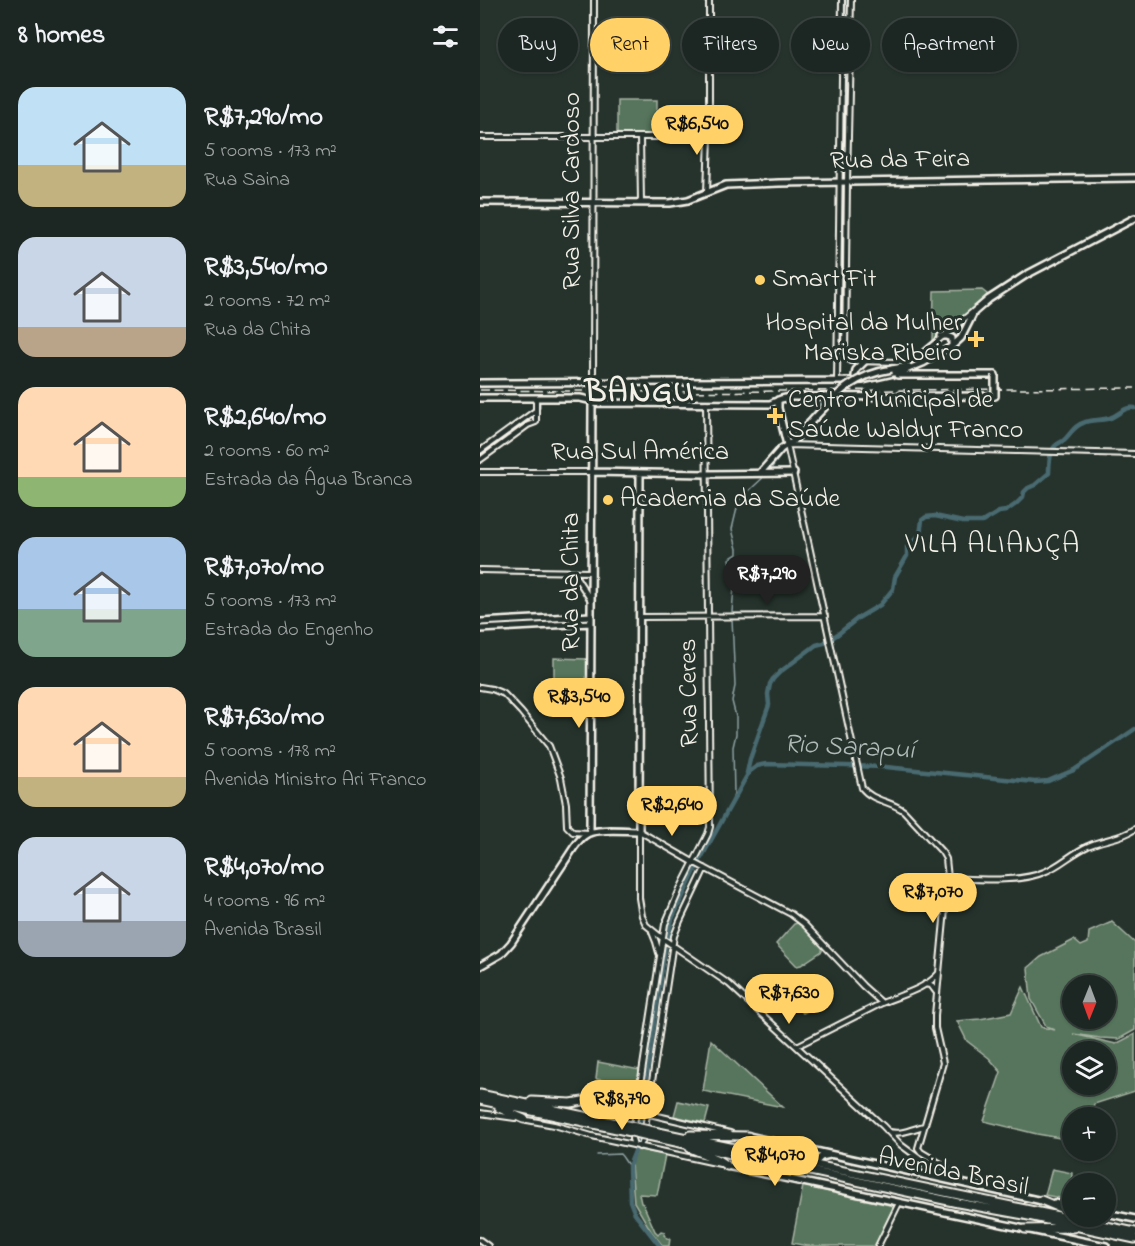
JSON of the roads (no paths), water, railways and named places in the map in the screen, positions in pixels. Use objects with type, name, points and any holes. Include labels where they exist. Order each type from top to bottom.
[{"type":"highway","name":"Avenida Brasil","points":[[480,1094],[649,1133],[1062,1217]]},
{"type":"highway","name":"Avenida Brasil","points":[[480,1100],[631,1129]]},
{"type":"highway","points":[[480,1100],[524,1119]]},
{"type":"highway","points":[[520,1102],[571,1103],[583,1101]]},
{"type":"highway","points":[[673,1138],[748,1136]]},
{"type":"highway","name":"Avenida Brasil","points":[[673,1138],[958,1203],[1135,1239]]},
{"type":"highway","points":[[673,1138],[727,1166]]},
{"type":"highway","points":[[1041,1200],[1062,1209]]},
{"type":"highway","name":"Avenida Brasil","points":[[1111,1227],[1135,1232]]},
{"type":"highway","points":[[1025,1229],[1088,1228]]},
{"type":"main road","name":"Rua da Feira","points":[[480,202],[670,203],[688,200],[729,185],[1135,178]]},
{"type":"main road","points":[[480,383],[837,381],[887,375],[923,363],[951,347],[962,338],[971,316],[979,307],[1026,275],[1135,218]]},
{"type":"main road","points":[[941,336],[952,338],[951,347]]},
{"type":"main road","points":[[859,380],[855,376],[855,370],[865,361]]},
{"type":"main road","name":"Rua Sul América","points":[[592,472],[766,473],[782,449],[848,385],[865,375],[923,363]]},
{"type":"main road","points":[[480,398],[580,398],[592,403],[771,404],[791,397],[995,396],[995,375],[887,375]]},
{"type":"main road","points":[[778,400],[787,445]]},
{"type":"main road","name":"Rua da Chita","points":[[590,833],[592,403]]},
{"type":"main road","points":[[480,966],[501,954],[511,943],[577,844],[590,833],[639,831],[640,473]]},
{"type":"main road","points":[[766,473],[794,473]]},
{"type":"main road","points":[[480,622],[591,619]]},
{"type":"main road","points":[[480,629],[591,619]]},
{"type":"main road","name":"Avenida Brasil","points":[[748,1136],[1062,1205]]},
{"type":"main road","points":[[818,1160],[834,1154]]},
{"type":"main road","name":"Avenida Brasil","points":[[727,1166],[1106,1246]]},
{"type":"main road","points":[[816,1175],[827,1187]]},
{"type":"main road","points":[[1116,1215],[1135,1219]]},
{"type":"street","name":"Rua Silva Cardoso","points":[[593,383],[594,0]]},
{"type":"street","points":[[707,193],[709,0]]},
{"type":"street","points":[[843,0],[845,357],[848,360],[905,362],[917,358],[971,311],[979,307]]},
{"type":"street","points":[[837,381],[851,0]]},
{"type":"street","points":[[480,137],[709,137]]},
{"type":"street","points":[[640,137],[641,202]]},
{"type":"street","points":[[480,460],[528,425],[536,422],[536,397]]},
{"type":"street","name":"Rua Ceres","points":[[699,865],[710,830],[711,802],[706,403]]},
{"type":"street","points":[[480,451],[536,410]]},
{"type":"street","points":[[900,1145],[914,1147],[920,1136],[943,1063],[935,1028],[935,1015],[948,867],[942,852],[910,818],[898,807],[874,798],[862,788],[787,445],[1135,454]]},
{"type":"street","name":"Rua Sul América","points":[[480,472],[592,472]]},
{"type":"street","points":[[480,570],[591,572]]},
{"type":"street","points":[[572,572],[591,601]]},
{"type":"street","points":[[582,586],[591,585]]},
{"type":"street","points":[[640,617],[825,616]]},
{"type":"street","points":[[480,687],[504,694],[549,746],[561,778],[567,826],[571,831],[590,833]]},
{"type":"street","points":[[948,878],[999,879],[1035,876],[1053,868],[1081,849],[1135,829]]},
{"type":"street","points":[[639,831],[783,909],[797,919],[882,1003]]},
{"type":"street","points":[[639,831],[640,907],[646,926],[729,984],[900,1145],[921,1161]]},
{"type":"street","points":[[699,865],[667,918],[660,956],[643,1112],[643,1141],[636,1146],[632,1139],[643,1112],[671,944],[699,865]]},
{"type":"street","points":[[650,929],[660,956]]},
{"type":"street","points":[[797,1046],[924,984],[935,978],[939,972]]},
{"type":"street","points":[[924,984],[938,986]]},
{"type":"street","points":[[931,985],[938,994]]},
{"type":"street","name":"Avenida Brasil","points":[[583,1101],[748,1136]]},
{"type":"street","name":"Avenida Brasil","points":[[480,1113],[554,1125],[588,1135],[727,1166]]},
{"type":"street","points":[[886,1130],[893,1133],[924,1126]]},
{"type":"street","points":[[916,1128],[920,1130],[918,1149],[934,1158],[962,1183]]},
{"type":"street","points":[[900,1145],[898,1138],[902,1132]]},
{"type":"street","points":[[909,1172],[917,1170],[921,1161],[934,1158]]},
{"type":"street","points":[[878,1246],[899,1203]]},
{"type":"street","points":[[480,1240],[488,1246]]},
{"type":"waterway","points":[[844,179],[846,0]]},
{"type":"waterway","points":[[842,284],[843,184]]},
{"type":"waterway","points":[[840,375],[842,290]]},
{"type":"waterway","points":[[793,436],[824,400]]},
{"type":"waterway","points":[[540,401],[540,408]]},
{"type":"waterway","points":[[747,773],[769,705],[768,694],[773,679],[816,645],[824,643],[880,605],[893,589],[895,577],[907,556],[907,547],[920,535],[922,520],[935,516],[963,522],[982,522],[999,512],[1006,511],[1023,497],[1028,488],[1049,473],[1053,449],[1073,429],[1083,423],[1110,418],[1125,409],[1135,408]]},
{"type":"waterway","points":[[480,455],[529,419]]},
{"type":"waterway","points":[[770,470],[782,454]]},
{"type":"waterway","points":[[732,612],[734,587],[729,559],[737,554],[732,529],[739,500],[767,474]]},
{"type":"waterway","points":[[732,618],[735,686],[732,701],[736,717],[736,734],[733,747],[734,794],[732,801]]},
{"type":"waterway","name":"Rio Sarapuí","points":[[660,1246],[635,1214],[630,1201],[629,1166],[635,1151],[665,948],[672,919],[700,860],[749,772],[757,766],[766,764],[886,767],[1035,782],[1048,781],[1074,770],[1135,729]]},
{"type":"waterway","name":"Rio Sarapuí","points":[[597,1155],[620,1154],[629,1166]]},
{"type":"railway","points":[[480,390],[665,392],[1135,388]]},
{"type":"place","name":"Smart Fit","points":[[760,280]]},
{"type":"place","name":"Hospital da Mulher Mariska Ribeiro","points":[[976,339]]},
{"type":"place","name":"Centro Municipal de Saúde Waldyr Franco","points":[[775,416]]},
{"type":"place","name":"Academia da Saúde","points":[[608,500]]},
{"type":"district","name":"BANGU","points":[[640,393]]},
{"type":"district","name":"VILA ALIANÇA","points":[[993,545]]}]
